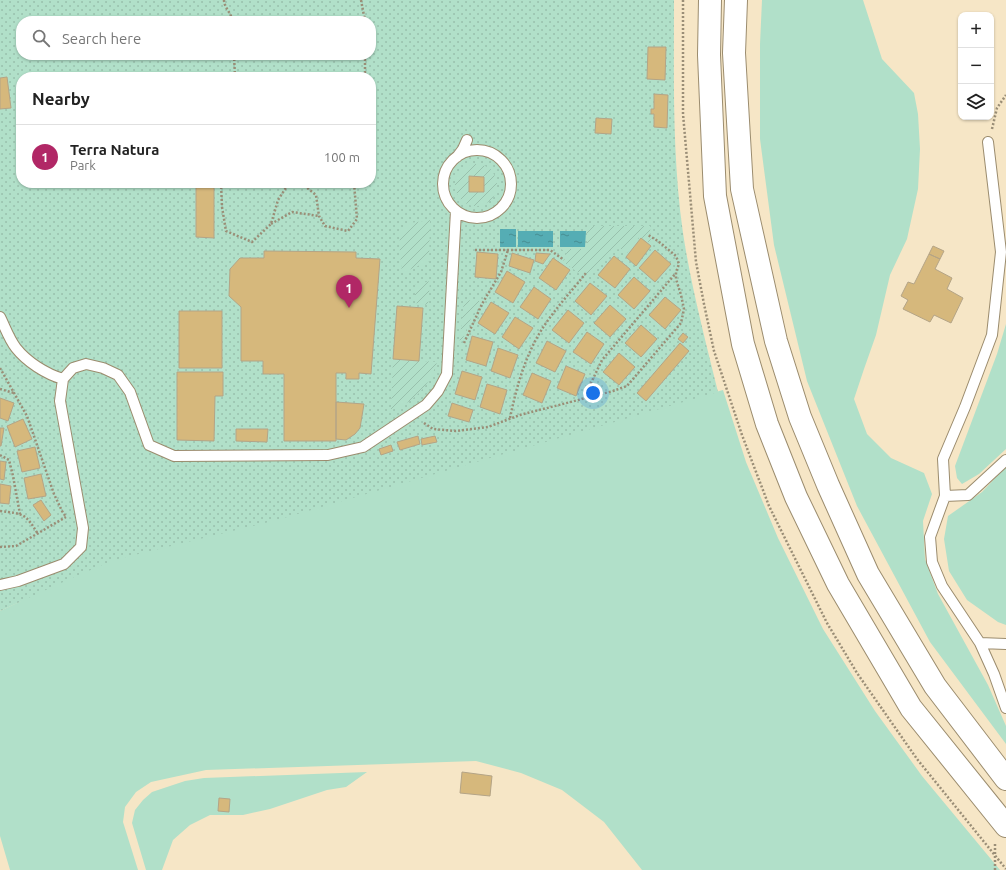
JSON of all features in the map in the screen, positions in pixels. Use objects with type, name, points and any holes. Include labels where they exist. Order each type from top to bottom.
[{"type":"main road","points":[[710,0],[709,55],[715,196],[743,344],[767,424],[796,497],[838,584],[907,701],[1006,826]]},
{"type":"main road","points":[[736,0],[734,53],[742,189],[776,341],[800,417],[828,486],[868,574],[935,686],[1006,779]]},
{"type":"lane","points":[[457,157],[467,140]]},
{"type":"lane","points":[[988,142],[1001,252],[992,335],[965,407],[942,459],[945,496],[930,537],[932,562],[942,586],[980,643],[994,674],[1006,708]]},
{"type":"lane","points":[[474,150],[485,151],[496,156],[504,164],[509,174],[511,184],[509,195],[504,204],[496,212],[487,217],[476,218],[466,216],[456,211],[448,203],[444,192],[443,180],[446,170],[457,157],[462,153],[474,150]]},
{"type":"lane","points":[[0,585],[18,581],[64,564],[81,547],[83,528],[60,401],[63,379],[73,368],[86,364],[103,368],[118,375],[130,392],[150,445],[174,456],[328,455],[363,447],[426,405],[438,391],[447,374],[456,211]]},
{"type":"lane","points":[[0,317],[16,348],[24,356],[52,375],[63,379]]},
{"type":"lane","points":[[945,496],[968,495],[1006,460]]},
{"type":"lane","points":[[980,643],[1006,644]]},
{"type":"path","points":[[224,0],[224,4],[231,16]]},
{"type":"path","points":[[361,0],[364,16]]},
{"type":"path","points":[[234,60],[235,72]]},
{"type":"path","points":[[365,60],[365,72]]},
{"type":"path","points":[[988,142],[997,108],[1006,95]]},
{"type":"path","points":[[222,188],[222,207],[226,231],[252,242],[271,224],[292,212],[320,216]]},
{"type":"path","points":[[271,224],[278,200],[286,188]]},
{"type":"path","points":[[307,188],[316,195],[320,216],[325,226],[348,231],[357,219],[354,188]]},
{"type":"path","points":[[586,399],[591,383],[602,360],[676,272],[679,264],[676,256],[648,234]]},
{"type":"path","points":[[475,250],[550,250],[564,260]]},
{"type":"path","points":[[462,346],[482,304],[501,272],[508,250]]},
{"type":"path","points":[[510,419],[515,393],[527,358],[540,333],[586,272]]},
{"type":"path","points":[[416,411],[423,423],[433,429],[456,431],[488,426],[614,391],[627,386],[681,323],[684,309],[676,279],[676,272]]},
{"type":"path","points":[[0,368],[27,416],[54,494],[66,517]]},
{"type":"path","points":[[0,389],[14,393]]},
{"type":"path","points":[[0,454],[9,460],[20,514]]},
{"type":"path","points":[[0,511],[20,514],[28,519],[38,534]]},
{"type":"path","points":[[0,547],[16,546],[66,517],[81,516]]},
{"type":"green space","points":[[0,0],[674,0],[674,116],[679,204],[690,273],[718,392],[277,520],[114,560],[0,611]]},
{"type":"green space","points":[[762,0],[863,0],[882,59],[914,93],[918,114],[920,149],[918,189],[907,239],[890,275],[876,335],[854,399],[867,434],[891,458],[924,473],[932,494],[923,521],[925,559],[938,594],[988,685],[1006,726],[1006,744],[930,642],[857,506],[807,381],[774,245],[760,139],[760,44]]},
{"type":"green space","points":[[472,164],[480,164],[491,170],[497,181],[497,189],[491,200],[480,206],[472,206],[461,200],[455,189],[455,181],[461,170]]},
{"type":"green space","points":[[430,220],[429,261],[402,273],[400,241],[402,229],[410,223]]},
{"type":"green space","points":[[587,226],[650,226],[651,244],[640,236],[627,253],[621,249],[611,250],[587,279],[562,261],[567,253],[561,249],[587,249]]},
{"type":"green space","points":[[430,281],[428,305],[415,303],[415,285]]},
{"type":"green space","points":[[464,300],[480,301],[471,318],[459,348]]},
{"type":"green space","points":[[1006,324],[1006,449],[979,474],[962,484],[957,478],[955,466],[997,354]]},
{"type":"green space","points":[[393,359],[437,362],[430,378],[420,392],[407,403],[391,410]]},
{"type":"green space","points":[[723,390],[746,462],[778,538],[823,629],[875,711],[922,776],[1000,870],[642,870],[604,822],[562,790],[521,773],[476,761],[206,770],[151,782],[136,792],[125,807],[123,822],[138,870],[10,870],[0,836],[0,611],[19,602],[81,565]]},
{"type":"green space","points":[[1006,468],[1006,625],[998,622],[967,600],[949,571],[944,539],[948,516],[982,492]]},
{"type":"green space","points":[[367,772],[346,787],[327,790],[270,809],[243,815],[210,815],[190,825],[173,840],[162,870],[146,870],[132,823],[135,810],[152,792],[185,781],[204,778]]},
{"type":"water","points":[[500,229],[516,229],[516,247],[500,247]]},
{"type":"water","points":[[518,231],[553,231],[553,247],[518,247]]},
{"type":"water","points":[[560,231],[586,231],[585,247],[560,247]]},
{"type":"building","points":[[648,47],[666,47],[665,80],[647,79]]},
{"type":"building","points":[[7,77],[11,108],[0,109],[0,78]]},
{"type":"building","points":[[654,94],[668,95],[667,128],[654,127],[654,114],[651,114],[651,109],[654,109]]},
{"type":"building","points":[[596,118],[612,119],[611,134],[595,133]]},
{"type":"building","points":[[469,176],[484,177],[484,192],[469,192]]},
{"type":"building","points":[[196,188],[214,188],[214,238],[196,237]]},
{"type":"building","points":[[641,238],[651,246],[636,266],[626,257]]},
{"type":"building","points":[[933,246],[944,251],[940,259],[929,254]]},
{"type":"building","points":[[655,250],[671,264],[655,282],[639,268]]},
{"type":"building","points":[[264,251],[356,252],[356,258],[380,259],[371,374],[359,373],[359,379],[346,379],[346,373],[336,373],[336,441],[284,441],[284,374],[263,374],[263,361],[241,361],[241,307],[229,296],[230,269],[240,258],[264,258]]},
{"type":"building","points":[[477,252],[498,254],[496,279],[475,277]]},
{"type":"building","points":[[512,253],[534,260],[530,273],[509,266]]},
{"type":"building","points":[[536,253],[550,254],[543,264],[535,261]]},
{"type":"building","points":[[929,254],[940,259],[935,269],[952,278],[947,289],[963,298],[951,323],[934,315],[930,322],[903,309],[908,300],[901,296],[908,282],[914,284]]},
{"type":"building","points":[[614,256],[630,269],[615,288],[598,275]]},
{"type":"building","points":[[553,258],[570,270],[556,290],[539,278]]},
{"type":"building","points":[[507,271],[525,282],[513,303],[495,292]]},
{"type":"building","points":[[634,277],[650,291],[634,309],[618,295]]},
{"type":"building","points":[[590,283],[607,296],[591,315],[575,301]]},
{"type":"building","points":[[534,287],[551,299],[538,319],[520,307]]},
{"type":"building","points":[[665,297],[681,310],[665,329],[649,315]]},
{"type":"building","points":[[491,302],[509,313],[495,334],[478,323]]},
{"type":"building","points":[[610,305],[626,319],[610,337],[594,323]]},
{"type":"building","points":[[397,306],[423,308],[419,361],[393,359]]},
{"type":"building","points":[[568,310],[584,323],[569,343],[552,330]]},
{"type":"building","points":[[179,311],[222,311],[222,368],[179,368]]},
{"type":"building","points":[[515,317],[533,328],[519,349],[502,337]]},
{"type":"building","points":[[641,325],[657,339],[641,357],[625,343]]},
{"type":"building","points":[[587,332],[604,344],[591,364],[573,352]]},
{"type":"building","points":[[683,333],[688,337],[683,343],[678,339]]},
{"type":"building","points":[[472,336],[493,342],[486,366],[466,360]]},
{"type":"building","points":[[547,341],[566,351],[555,372],[536,363]]},
{"type":"building","points":[[680,343],[689,351],[646,401],[637,393]]},
{"type":"building","points":[[498,348],[518,355],[510,378],[491,371]]},
{"type":"building","points":[[619,353],[635,367],[619,385],[603,372]]},
{"type":"building","points":[[566,366],[585,374],[576,396],[557,388]]},
{"type":"building","points":[[462,371],[482,377],[475,400],[455,394]]},
{"type":"building","points":[[177,372],[223,372],[223,396],[215,396],[214,441],[177,440]]},
{"type":"building","points":[[532,373],[551,381],[542,403],[523,395]]},
{"type":"building","points":[[487,384],[507,390],[500,414],[480,407]]},
{"type":"building","points":[[0,398],[14,403],[8,421],[0,418]]},
{"type":"building","points":[[336,402],[364,404],[360,428],[355,434],[346,440],[336,439]]},
{"type":"building","points":[[452,403],[473,410],[469,422],[448,416]]},
{"type":"building","points":[[23,419],[32,439],[15,447],[7,426]]},
{"type":"building","points":[[0,428],[4,428],[1,446],[0,446]]},
{"type":"building","points":[[236,429],[268,429],[267,442],[236,441]]},
{"type":"building","points":[[418,436],[420,444],[400,450],[397,442]]},
{"type":"building","points":[[435,436],[437,442],[422,445],[421,439]]},
{"type":"building","points":[[391,445],[393,451],[381,455],[379,449]]},
{"type":"building","points":[[35,447],[40,468],[22,472],[17,451]]},
{"type":"building","points":[[0,461],[6,462],[4,480],[0,479]]},
{"type":"building","points":[[41,474],[46,496],[28,499],[24,478]]},
{"type":"building","points":[[0,484],[11,486],[9,504],[0,503]]},
{"type":"building","points":[[41,500],[51,515],[44,521],[33,505]]},
{"type":"building","points":[[462,772],[492,776],[490,796],[460,793]]},
{"type":"building","points":[[219,798],[230,799],[229,812],[218,811]]},
{"type":"place","name":"Terra Natura","points":[[349,308]]}]
